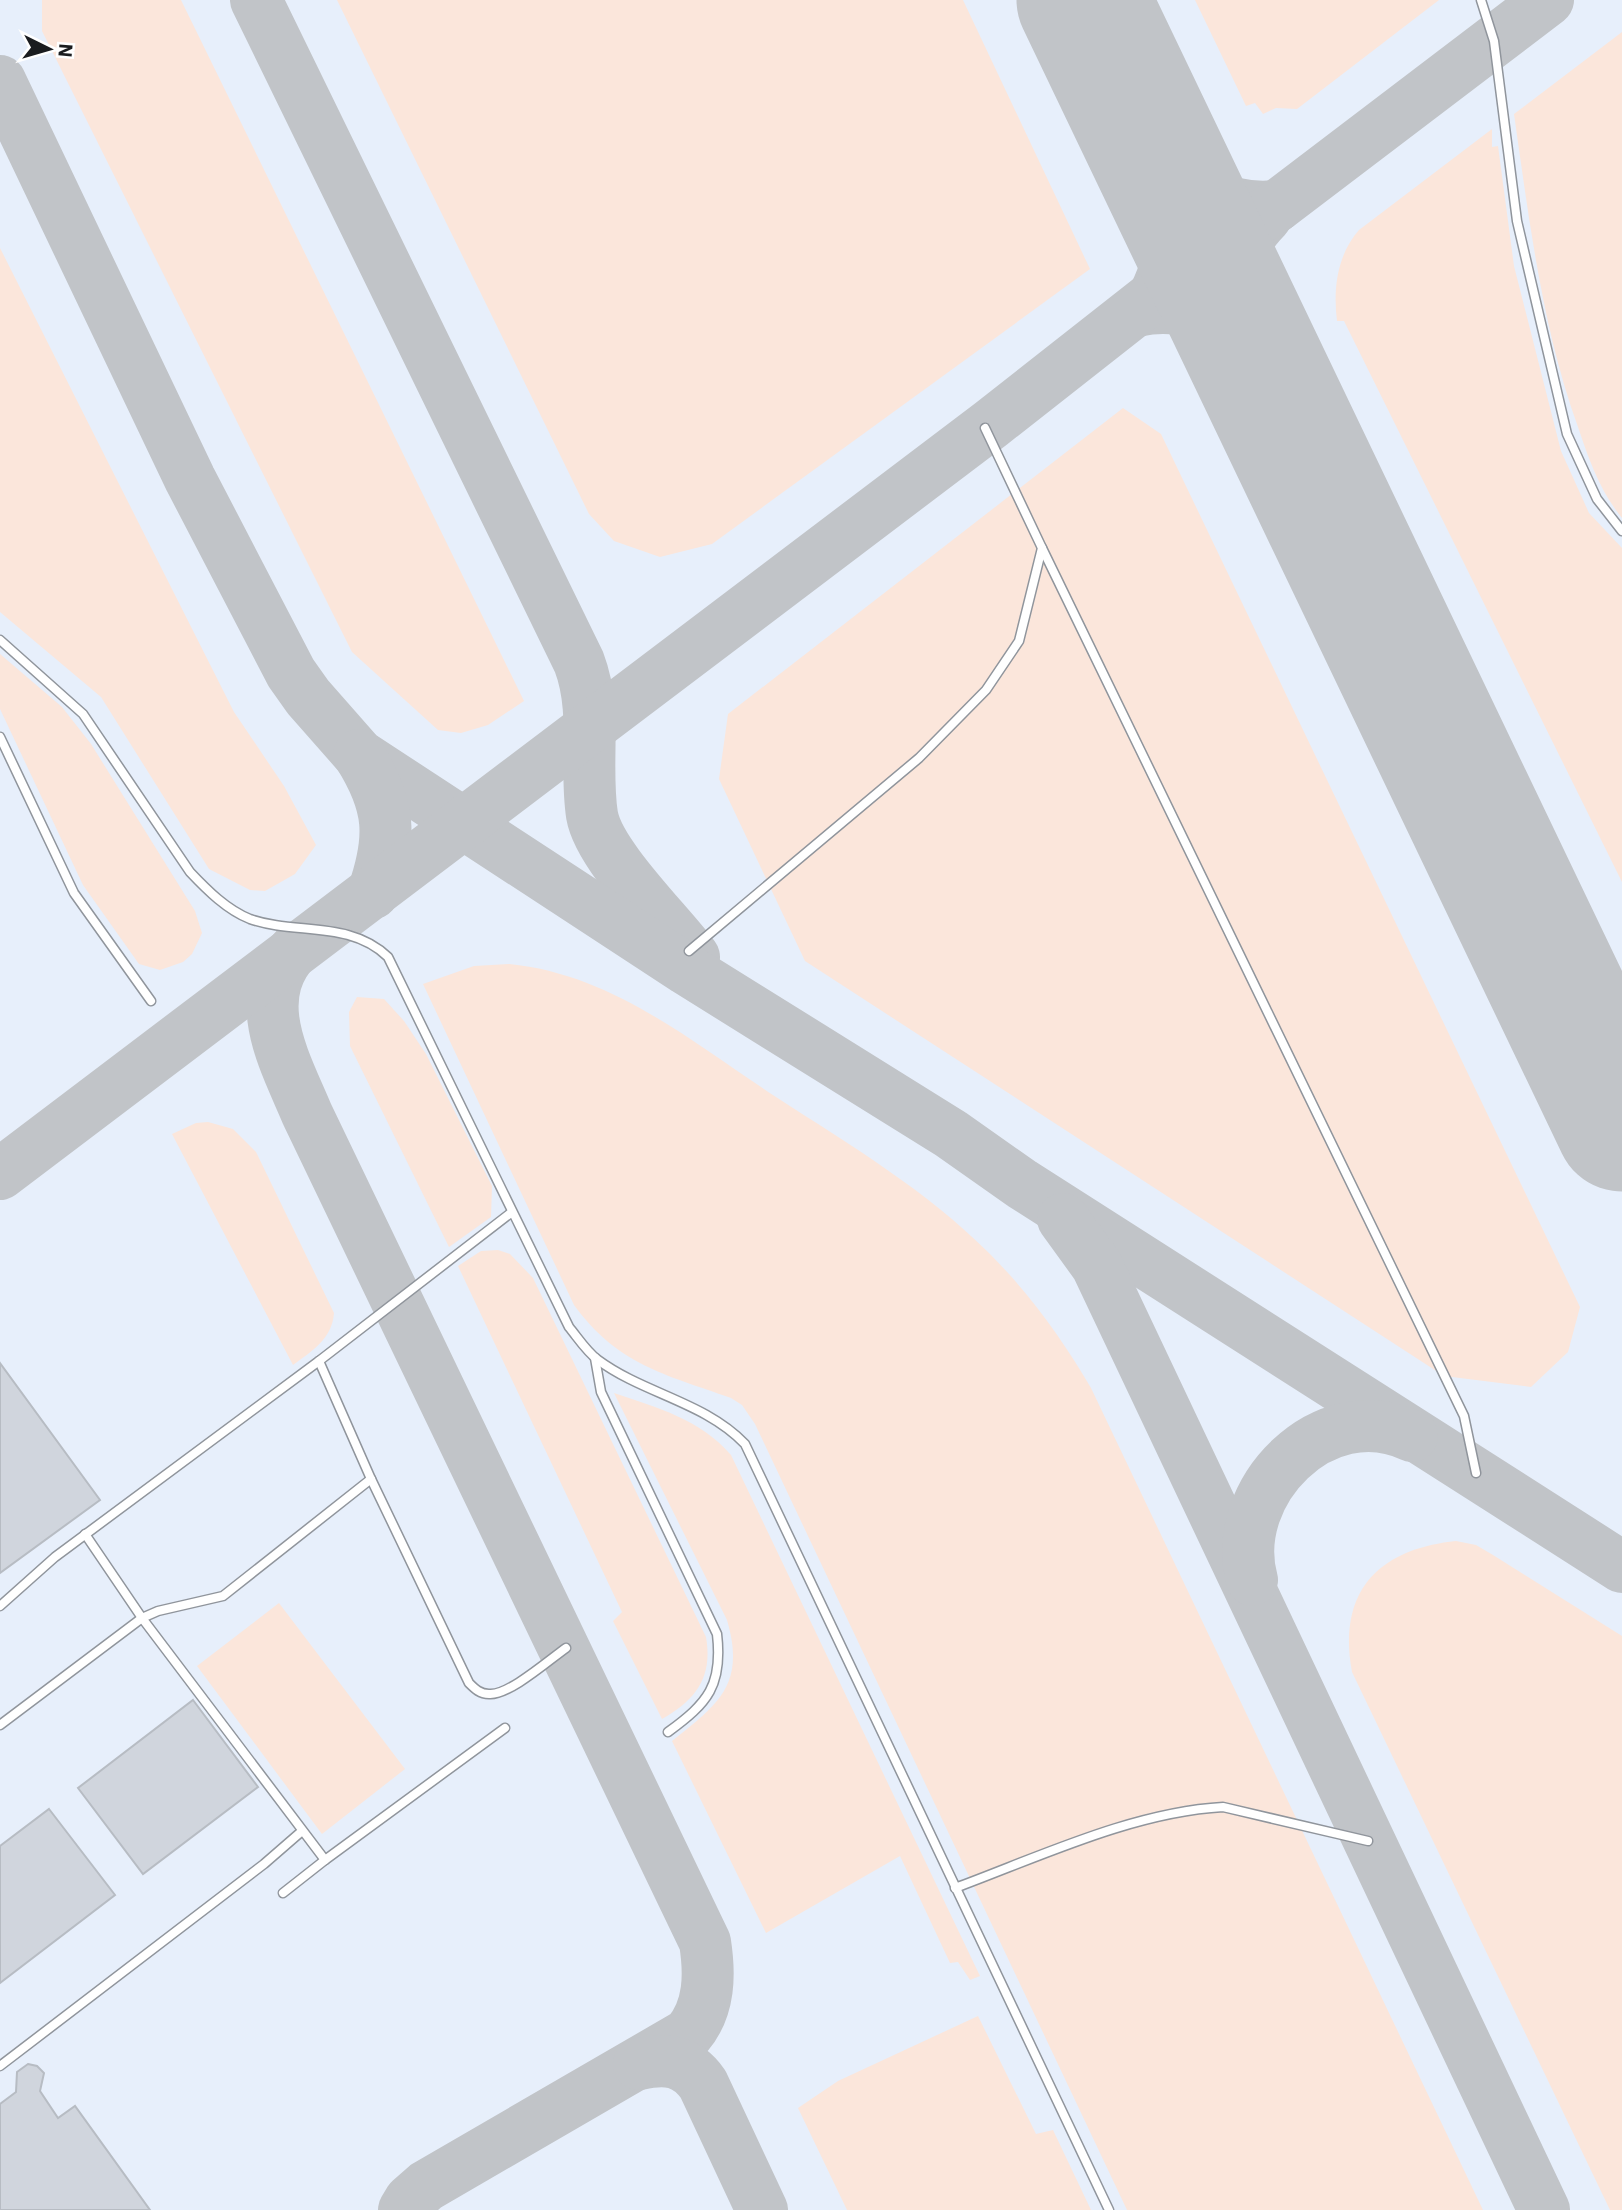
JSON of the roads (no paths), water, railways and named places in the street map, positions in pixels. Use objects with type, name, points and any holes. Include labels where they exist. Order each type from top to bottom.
[{"type":"lane","points":[[1481,0],[1494,41],[1517,221],[1567,434],[1597,499],[1622,531]]},
{"type":"lane","points":[[985,428],[1464,1416],[1476,1473]]},
{"type":"lane","points":[[689,951],[919,758],[986,690],[1019,640],[1042,548]]},
{"type":"lane","points":[[0,640],[83,714],[190,873],[211,894],[247,918],[272,925],[325,929],[363,940],[388,957],[569,1327],[595,1358],[616,1372],[713,1416],[745,1444],[1109,2210]]},
{"type":"lane","points":[[0,737],[74,893],[151,1001]]},
{"type":"lane","points":[[0,1606],[54,1557],[319,1362],[512,1212]]},
{"type":"lane","points":[[595,1358],[601,1392],[717,1634],[720,1657],[717,1677],[709,1694],[698,1711],[668,1732]]},
{"type":"lane","points":[[319,1362],[371,1479],[469,1683],[478,1692],[490,1695],[503,1692],[566,1648]]},
{"type":"lane","points":[[0,1725],[142,1618],[158,1611],[223,1596],[371,1479]]},
{"type":"lane","points":[[85,1535],[142,1618],[325,1860]]},
{"type":"lane","points":[[283,1893],[505,1728]]},
{"type":"lane","points":[[955,1888],[1160,1815],[1198,1809],[1223,1807],[1368,1842]]},
{"type":"lane","points":[[0,2066],[302,1832]]}]
